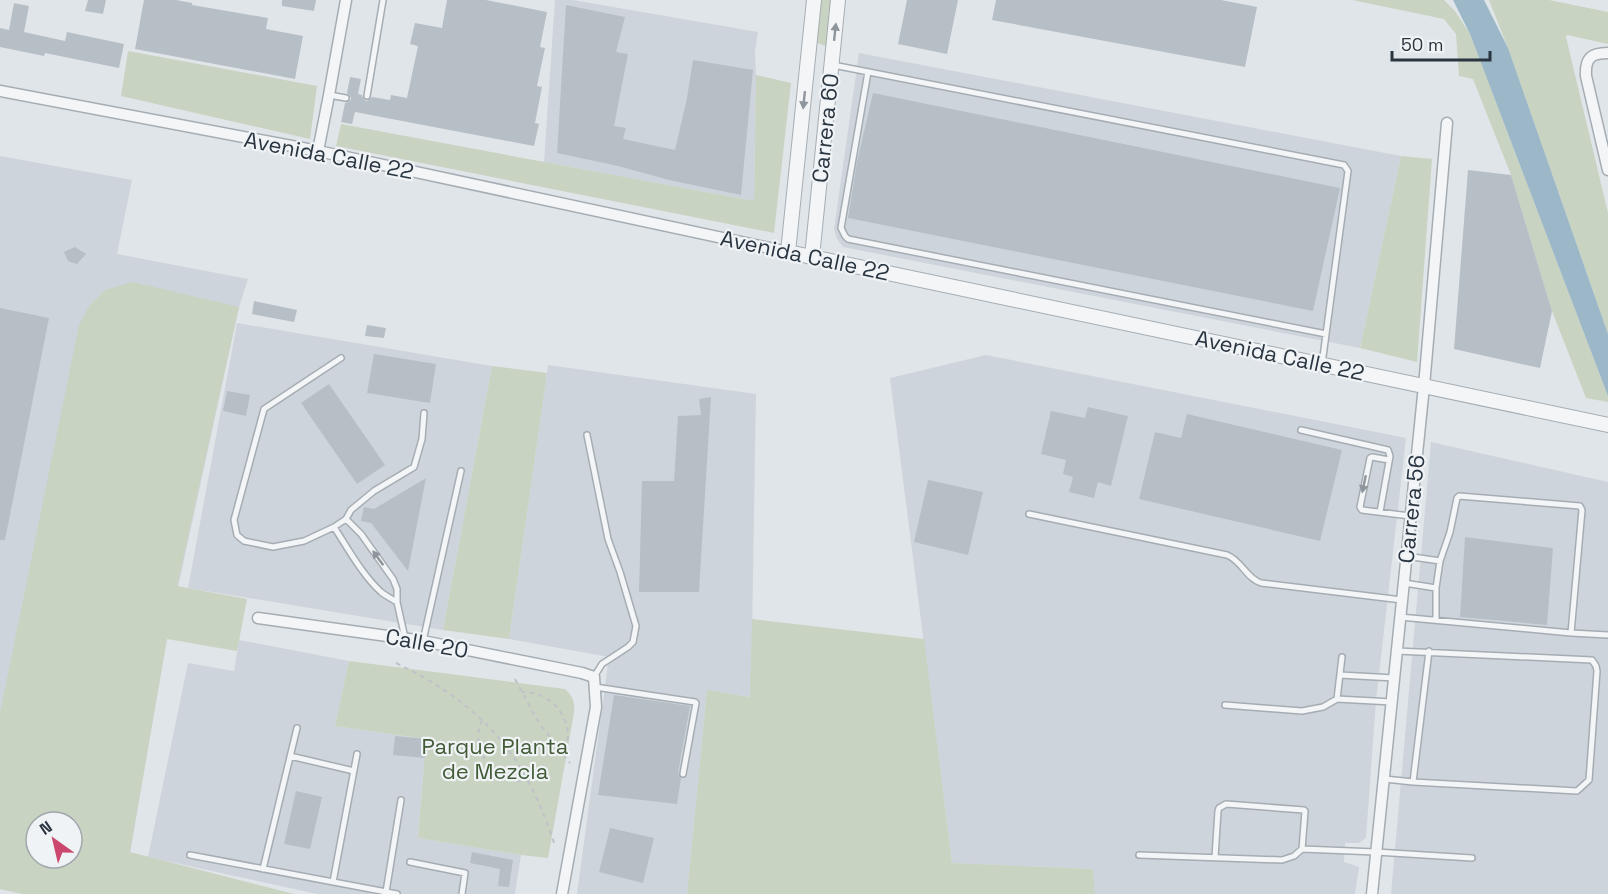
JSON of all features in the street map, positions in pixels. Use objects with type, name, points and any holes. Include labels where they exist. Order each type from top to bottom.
[{"type":"street","points":[[318,151],[346,0]]},
{"type":"street","name":"Carrera 60","points":[[788,252],[814,0]]},
{"type":"street","name":"Carrera 60","points":[[812,257],[838,0]]},
{"type":"street","points":[[1608,53],[1595,54],[1589,58],[1585,66],[1608,170]]},
{"type":"street","points":[[808,61],[832,65]]},
{"type":"street","name":"Avenida Calle 22","points":[[0,91],[318,151],[1608,425]]},
{"type":"street","name":"Carrera 56","points":[[1372,894],[1424,386],[1447,123]]},
{"type":"street","name":"Calle 20","points":[[258,618],[423,641],[582,673],[594,682]]},
{"type":"street","points":[[562,894],[596,707],[594,682]]},
{"type":"lane","points":[[367,96],[383,0]]},
{"type":"lane","points":[[832,65],[1344,165],[1348,171],[1322,364]]},
{"type":"lane","points":[[867,72],[841,228],[844,237],[1326,334]]},
{"type":"lane","points":[[329,95],[346,98]]},
{"type":"lane","points":[[341,358],[264,409],[234,520],[237,535],[244,541],[273,547],[304,541],[346,519],[351,510],[374,491],[414,468],[422,439],[424,413]]},
{"type":"lane","points":[[1301,430],[1385,449],[1390,453],[1380,512]]},
{"type":"lane","points":[[587,435],[608,540],[636,626],[633,642],[602,663],[594,682],[695,702],[683,774]]},
{"type":"lane","points":[[1389,460],[1370,458],[1360,507],[1362,510],[1410,516]]},
{"type":"lane","points":[[423,641],[461,471]]},
{"type":"lane","points":[[1436,620],[1436,588],[1440,561],[1459,496],[1580,506],[1582,510],[1570,633]]},
{"type":"lane","points":[[1029,514],[1227,555],[1238,562],[1251,578],[1261,583],[1402,600]]},
{"type":"lane","points":[[346,519],[361,534],[393,579],[397,589],[397,602],[405,638]]},
{"type":"lane","points":[[334,527],[375,586],[397,602]]},
{"type":"lane","points":[[1407,556],[1440,561]]},
{"type":"lane","points":[[1404,584],[1436,588]]},
{"type":"lane","points":[[1400,617],[1570,633],[1608,634]]},
{"type":"lane","points":[[1384,779],[1413,783],[1577,791],[1588,780],[1598,671],[1592,660],[1397,651]]},
{"type":"lane","points":[[1413,783],[1429,651]]},
{"type":"lane","points":[[1337,699],[1342,657]]},
{"type":"lane","points":[[1340,675],[1394,678]]},
{"type":"lane","points":[[1225,705],[1302,711],[1323,707],[1337,699],[1392,702]]},
{"type":"lane","points":[[263,869],[297,728]]},
{"type":"lane","points":[[333,882],[357,754]]},
{"type":"lane","points":[[290,756],[354,771]]},
{"type":"lane","points":[[387,892],[401,800]]},
{"type":"lane","points":[[1215,857],[1218,812],[1219,808],[1226,804],[1304,810],[1302,849]]},
{"type":"lane","points":[[1139,855],[1282,860],[1294,856],[1302,849],[1472,858]]},
{"type":"lane","points":[[190,855],[397,894]]},
{"type":"lane","points":[[410,862],[465,873],[462,894]]},
{"type":"path","points":[[396,663],[436,684],[482,719],[504,743],[539,801],[555,846]]},
{"type":"path","points":[[515,679],[539,723],[570,763]]},
{"type":"path","points":[[521,692],[540,695],[552,702],[562,713],[567,726],[568,740],[564,756]]},
{"type":"path","points":[[482,719],[478,738],[481,753],[489,766],[501,776],[516,781],[528,781]]},
{"type":"shaded area","points":[[555,0],[573,0],[758,32],[755,52],[754,201],[544,162]]},
{"type":"shaded area","points":[[859,53],[1401,156],[1360,348],[843,247],[834,229]]},
{"type":"shaded area","points":[[0,156],[132,180],[117,254],[248,279],[239,307],[167,638],[130,853],[23,894],[0,889]]},
{"type":"shaded area","points":[[237,323],[492,366],[443,630],[188,588]]},
{"type":"shaded area","points":[[986,355],[1406,438],[1376,701],[1366,838],[1359,843],[1345,843],[1344,862],[1359,867],[1355,894],[1095,894],[1093,869],[952,863],[890,378]]},
{"type":"shaded area","points":[[548,365],[756,394],[751,697],[707,691],[687,894],[577,894],[609,657],[509,639]]},
{"type":"shaded area","points":[[1431,442],[1608,482],[1608,894],[1391,894]]},
{"type":"shaded area","points":[[239,640],[349,661],[335,726],[426,739],[418,838],[521,855],[515,894],[317,894],[148,857],[188,663],[234,671]]},
{"type":"green space","points":[[821,0],[831,0],[826,46],[817,43]]},
{"type":"green space","points":[[1352,0],[1444,0],[1455,11],[1470,34],[1608,396],[1608,402],[1586,398],[1552,311],[1511,175],[1473,79],[1459,76],[1456,34],[1444,19]]},
{"type":"green space","points":[[1489,0],[1549,0],[1608,12],[1608,44],[1567,35],[1566,37],[1608,213],[1608,334],[1508,48]]},
{"type":"green space","points":[[128,51],[317,86],[310,139],[121,96]]},
{"type":"green space","points":[[756,75],[791,83],[774,233],[336,146],[341,124],[754,201]]},
{"type":"green space","points":[[1401,156],[1432,159],[1417,362],[1360,348]]},
{"type":"green space","points":[[133,282],[239,307],[177,586],[247,599],[237,651],[167,639],[130,852],[294,894],[23,894],[0,889],[0,713],[79,325],[89,306],[105,290]]},
{"type":"green space","points":[[492,366],[547,373],[509,639],[443,630]]},
{"type":"green space","points":[[752,619],[924,639],[952,863],[1093,869],[1095,894],[687,894],[707,690],[750,697]]},
{"type":"green space","name":"Parque Planta de Mezcla","points":[[349,661],[565,689],[573,700],[574,713],[548,858],[418,838],[426,739],[335,726]]},
{"type":"water","points":[[1453,0],[1484,0],[1508,48],[1608,334],[1608,396],[1470,34]]},
{"type":"building","points":[[88,0],[106,0],[103,14],[85,11]]},
{"type":"building","points":[[144,0],[176,0],[192,3],[192,5],[268,18],[266,29],[303,36],[295,79],[135,49]]},
{"type":"building","points":[[282,0],[316,0],[314,11],[282,6]]},
{"type":"building","points":[[447,0],[486,0],[547,12],[540,47],[545,48],[537,86],[542,87],[535,123],[539,124],[534,146],[355,112],[352,124],[341,122],[345,103],[351,99],[347,93],[350,77],[361,79],[358,94],[362,95],[366,101],[372,97],[390,100],[391,95],[407,98],[418,46],[410,44],[415,23],[442,28]]},
{"type":"building","points":[[907,0],[958,0],[947,54],[898,44]]},
{"type":"building","points":[[996,0],[1221,0],[1257,7],[1245,67],[992,20]]},
{"type":"building","points":[[14,3],[29,6],[24,32],[65,41],[67,32],[124,44],[119,68],[45,53],[44,56],[0,47],[0,28],[9,30]]},
{"type":"building","points":[[566,5],[625,17],[616,52],[628,54],[614,126],[626,128],[623,139],[675,150],[693,60],[753,70],[741,195],[557,153]]},
{"type":"building","points":[[873,93],[1340,188],[1313,311],[848,218],[857,162]]},
{"type":"building","points":[[1468,170],[1511,175],[1552,311],[1540,368],[1454,349]]},
{"type":"building","points":[[75,247],[86,254],[77,264],[68,261],[64,252]]},
{"type":"building","points":[[254,301],[297,310],[294,322],[252,314]]},
{"type":"building","points":[[0,308],[49,318],[5,540],[0,540]]},
{"type":"building","points":[[367,325],[386,328],[384,338],[365,336]]},
{"type":"building","points":[[374,354],[436,364],[430,403],[367,393]]},
{"type":"building","points":[[329,384],[385,465],[357,484],[301,403]]},
{"type":"building","points":[[227,391],[250,395],[246,416],[223,411]]},
{"type":"building","points":[[711,397],[699,592],[639,592],[642,481],[674,481],[678,416],[701,415],[699,399]]},
{"type":"building","points":[[1088,407],[1128,416],[1111,486],[1098,482],[1094,498],[1069,492],[1073,477],[1063,474],[1066,460],[1041,454],[1051,411],[1085,418]]},
{"type":"building","points":[[1187,414],[1342,450],[1320,541],[1139,499],[1155,432],[1181,438]]},
{"type":"building","points":[[426,478],[408,571],[371,523],[361,521],[364,507],[374,509]]},
{"type":"building","points":[[928,480],[983,492],[968,555],[914,542]]},
{"type":"building","points":[[1465,537],[1553,548],[1547,625],[1460,617]]},
{"type":"building","points":[[614,695],[690,706],[678,773],[681,778],[677,804],[598,795]]},
{"type":"building","points":[[395,736],[426,739],[425,758],[393,755]]},
{"type":"building","points":[[296,791],[322,797],[310,849],[284,844]]},
{"type":"building","points":[[610,828],[654,838],[643,883],[599,872]]},
{"type":"building","points":[[472,852],[513,860],[509,887],[498,886],[500,869],[470,863]]}]
